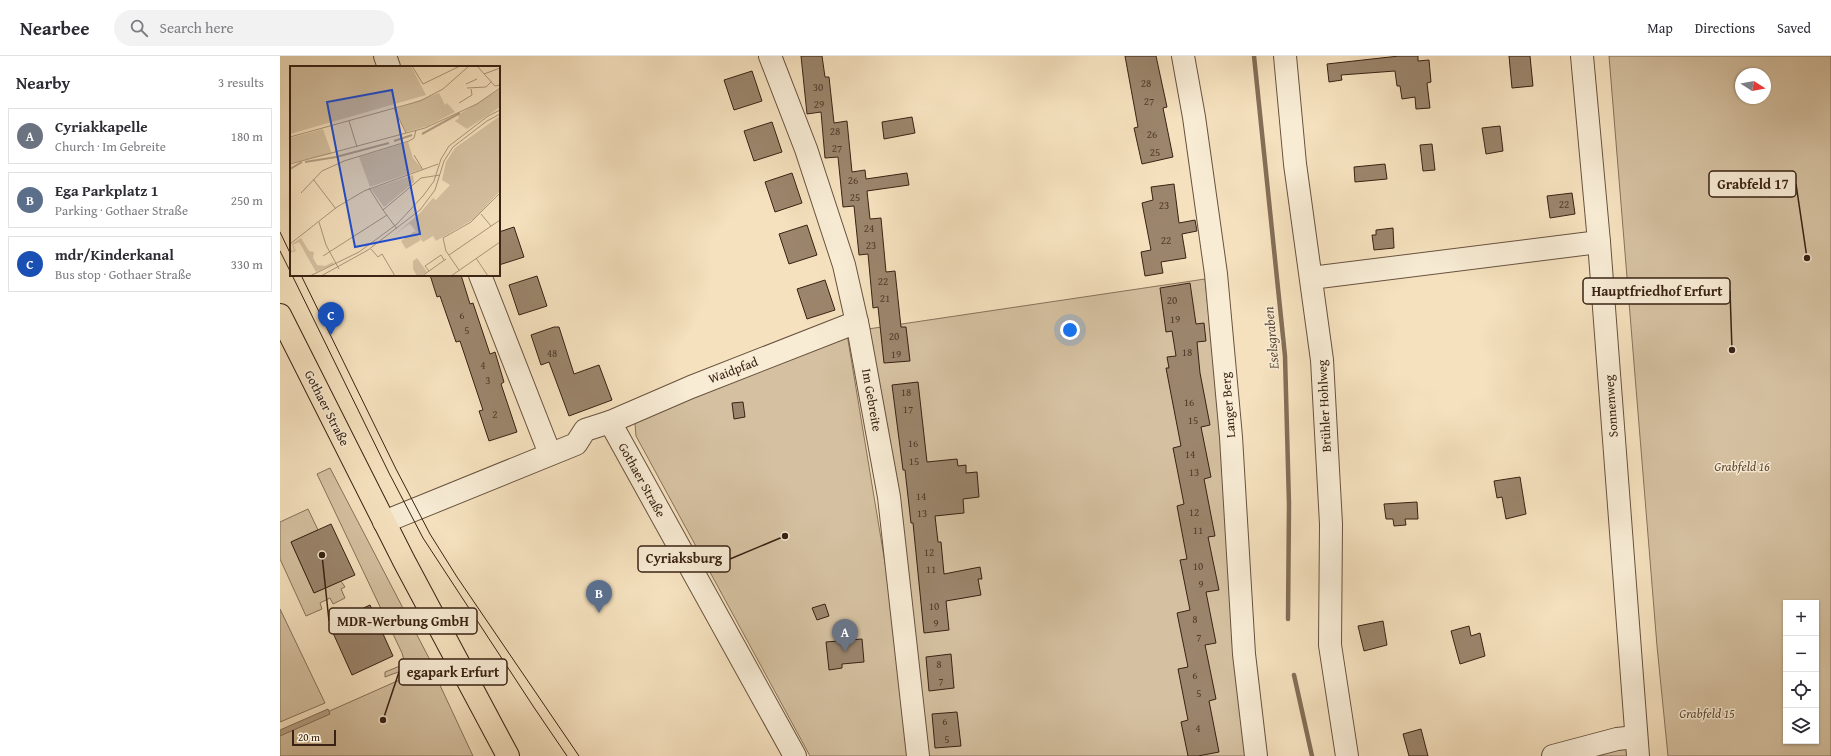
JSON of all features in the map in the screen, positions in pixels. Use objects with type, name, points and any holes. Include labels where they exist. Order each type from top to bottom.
[{"type":"main road","name":"Gothaer Straße","points":[[280,315],[384,522],[457,663],[508,756]]},
{"type":"street","points":[[385,56],[389,66]]},
{"type":"street","name":"Im Gebreite","points":[[770,56],[813,171],[844,265],[857,322],[889,497],[918,756]]},
{"type":"street","name":"Langer Berg","points":[[1183,56],[1194,117],[1216,274],[1230,437],[1244,654],[1256,756]]},
{"type":"street","name":"Brühler Hohlweg","points":[[1285,56],[1295,164],[1322,360],[1331,524],[1330,645],[1347,756]]},
{"type":"street","name":"Sonnenweg","points":[[1582,56],[1599,242],[1637,746]]},
{"type":"street","points":[[1311,278],[1599,242]]},
{"type":"street","points":[[480,276],[550,454]]},
{"type":"street","name":"Waidpfad","points":[[610,422],[692,386],[857,322]]},
{"type":"street","points":[[384,522],[576,444],[585,430],[610,422]]},
{"type":"street","name":"Gothaer Straße","points":[[610,422],[795,756]]},
{"type":"street","points":[[1553,756],[1616,739],[1637,746]]},
{"type":"green space","points":[[1609,56],[1831,56],[1831,756],[1668,756],[1657,646]]},
{"type":"green space","points":[[1205,279],[1221,437],[1233,654],[1247,756],[929,756],[900,510],[888,430],[868,329]]},
{"type":"green space","points":[[847,334],[890,593],[910,756],[810,756],[636,436],[635,424],[643,415]]},
{"type":"green space","points":[[330,468],[430,660],[385,677],[385,672],[405,664],[402,653],[317,474]]},
{"type":"green space","points":[[308,509],[318,530],[291,542],[314,593],[341,581],[345,587],[341,589],[345,598],[333,604],[330,598],[320,603],[322,609],[306,616],[280,559],[280,522]]},
{"type":"green space","points":[[280,609],[325,703],[280,722]]},
{"type":"green space","points":[[431,666],[473,756],[280,756],[280,733]]},
{"type":"green space","points":[[1629,747],[1630,756],[1573,756]]},
{"type":"shaded area","points":[[328,709],[330,714],[280,736],[280,730]]},
{"type":"building","points":[[801,56],[822,56],[825,77],[829,77],[834,123],[847,121],[852,172],[865,170],[866,179],[907,173],[909,185],[867,191],[870,219],[881,218],[886,272],[895,271],[901,327],[906,327],[910,361],[884,363],[878,307],[873,308],[868,254],[859,255],[854,206],[843,207],[838,157],[825,158],[821,112],[807,114]]},
{"type":"building","points":[[1125,56],[1156,56],[1167,107],[1163,108],[1173,157],[1142,164],[1134,128],[1138,127]]},
{"type":"building","points":[[1399,56],[1418,56],[1418,61],[1429,60],[1431,82],[1427,83],[1430,108],[1416,109],[1415,97],[1402,99],[1400,86],[1397,86],[1395,71],[1341,75],[1342,80],[1329,82],[1327,64]]},
{"type":"building","points":[[1509,56],[1530,56],[1533,86],[1512,88]]},
{"type":"building","points":[[752,71],[762,101],[734,110],[724,80]]},
{"type":"building","points":[[912,117],[915,133],[884,139],[882,122]]},
{"type":"building","points":[[772,122],[782,152],[754,161],[744,131]]},
{"type":"building","points":[[1500,126],[1503,151],[1486,154],[1482,128]]},
{"type":"building","points":[[1432,144],[1435,170],[1423,171],[1420,145]]},
{"type":"building","points":[[1385,164],[1387,179],[1355,182],[1354,167]]},
{"type":"building","points":[[792,173],[802,203],[775,212],[765,182]]},
{"type":"building","points":[[1174,184],[1179,223],[1195,220],[1197,231],[1182,234],[1186,258],[1161,262],[1163,273],[1145,276],[1141,252],[1151,250],[1142,203],[1153,200],[1151,187]]},
{"type":"building","points":[[1572,193],[1575,214],[1550,218],[1547,196]]},
{"type":"building","points":[[807,225],[817,255],[789,264],[779,234]]},
{"type":"building","points":[[514,227],[524,257],[500,265],[500,232]]},
{"type":"building","points":[[1393,228],[1394,248],[1374,250],[1372,235],[1376,235],[1376,230]]},
{"type":"building","points":[[430,276],[461,276],[470,304],[473,303],[490,354],[495,352],[504,382],[501,384],[517,432],[489,441],[479,411],[483,410],[460,341],[456,342],[440,296],[437,297]]},
{"type":"building","points":[[537,276],[547,306],[519,315],[509,285]]},
{"type":"building","points":[[825,280],[835,310],[807,319],[797,289]]},
{"type":"building","points":[[1190,283],[1196,324],[1204,323],[1206,341],[1197,342],[1200,373],[1210,425],[1201,427],[1211,477],[1204,479],[1215,536],[1208,537],[1219,590],[1206,592],[1216,643],[1205,645],[1216,699],[1209,701],[1219,752],[1198,756],[1188,756],[1181,722],[1188,720],[1178,669],[1188,667],[1177,613],[1190,610],[1180,560],[1187,559],[1177,506],[1184,504],[1173,448],[1181,446],[1166,368],[1169,368],[1167,357],[1176,356],[1172,331],[1166,332],[1160,288]]},
{"type":"building","points":[[554,327],[559,327],[574,374],[599,365],[612,400],[569,416],[549,362],[541,365],[531,335]]},
{"type":"building","points":[[918,382],[927,462],[957,459],[958,466],[966,465],[966,473],[977,472],[979,497],[963,499],[964,513],[935,516],[938,542],[941,542],[944,574],[980,567],[982,579],[978,579],[981,595],[946,601],[949,630],[924,633],[913,523],[911,523],[905,470],[903,470],[892,385]]},
{"type":"building","points":[[743,402],[745,417],[734,419],[732,403]]},
{"type":"building","points":[[1520,477],[1526,514],[1506,519],[1502,497],[1497,498],[1494,481]]},
{"type":"building","points":[[1417,502],[1418,519],[1405,519],[1406,525],[1394,526],[1393,519],[1386,519],[1384,504]]},
{"type":"building","points":[[331,524],[355,575],[314,593],[291,542]]},
{"type":"building","points":[[825,604],[829,616],[817,620],[812,608]]},
{"type":"building","points":[[370,605],[393,656],[352,675],[329,624]]},
{"type":"building","points":[[1383,621],[1387,645],[1364,651],[1358,626]]},
{"type":"building","points":[[1469,626],[1471,636],[1480,633],[1485,656],[1460,664],[1451,631]]},
{"type":"building","points":[[862,639],[864,662],[842,664],[842,668],[829,670],[826,642]]},
{"type":"building","points":[[951,654],[954,688],[929,691],[926,657]]},
{"type":"building","points":[[957,712],[961,746],[935,748],[932,714]]},
{"type":"building","points":[[1421,729],[1428,756],[1409,756],[1403,734]]},
{"type":"waterway","name":"Eselsgraben","points":[[1254,56],[1285,356],[1289,504],[1288,619]]},
{"type":"waterway","name":"Eselsgraben","points":[[1294,675],[1312,756]]},
{"type":"tram line","points":[[280,232],[290,253]]},
{"type":"tram line","points":[[280,251],[290,271]]},
{"type":"tram line","points":[[292,276],[389,473],[423,538],[567,756]]},
{"type":"tram line","points":[[301,276],[396,469],[430,534],[457,577],[579,756]]},
{"type":"place","name":"Grabfeld 17","points":[[1807,258]]},
{"type":"place","name":"mdr/Kinderkanal","points":[[331,335]]},
{"type":"place","name":"Hauptfriedhof Erfurt","points":[[1732,350]]},
{"type":"place","name":"Cyriaksburg","points":[[785,536]]},
{"type":"place","name":"MDR-Werbung GmbH","points":[[322,555]]},
{"type":"place","name":"Ega Parkplatz 1","points":[[599,613]]},
{"type":"place","name":"Cyriakkapelle","points":[[845,652]]},
{"type":"place","name":"egapark Erfurt","points":[[383,720]]},
{"type":"park label","name":"Grabfeld 16","points":[[1742,466]]},
{"type":"park label","name":"Grabfeld 15","points":[[1707,713]]}]
